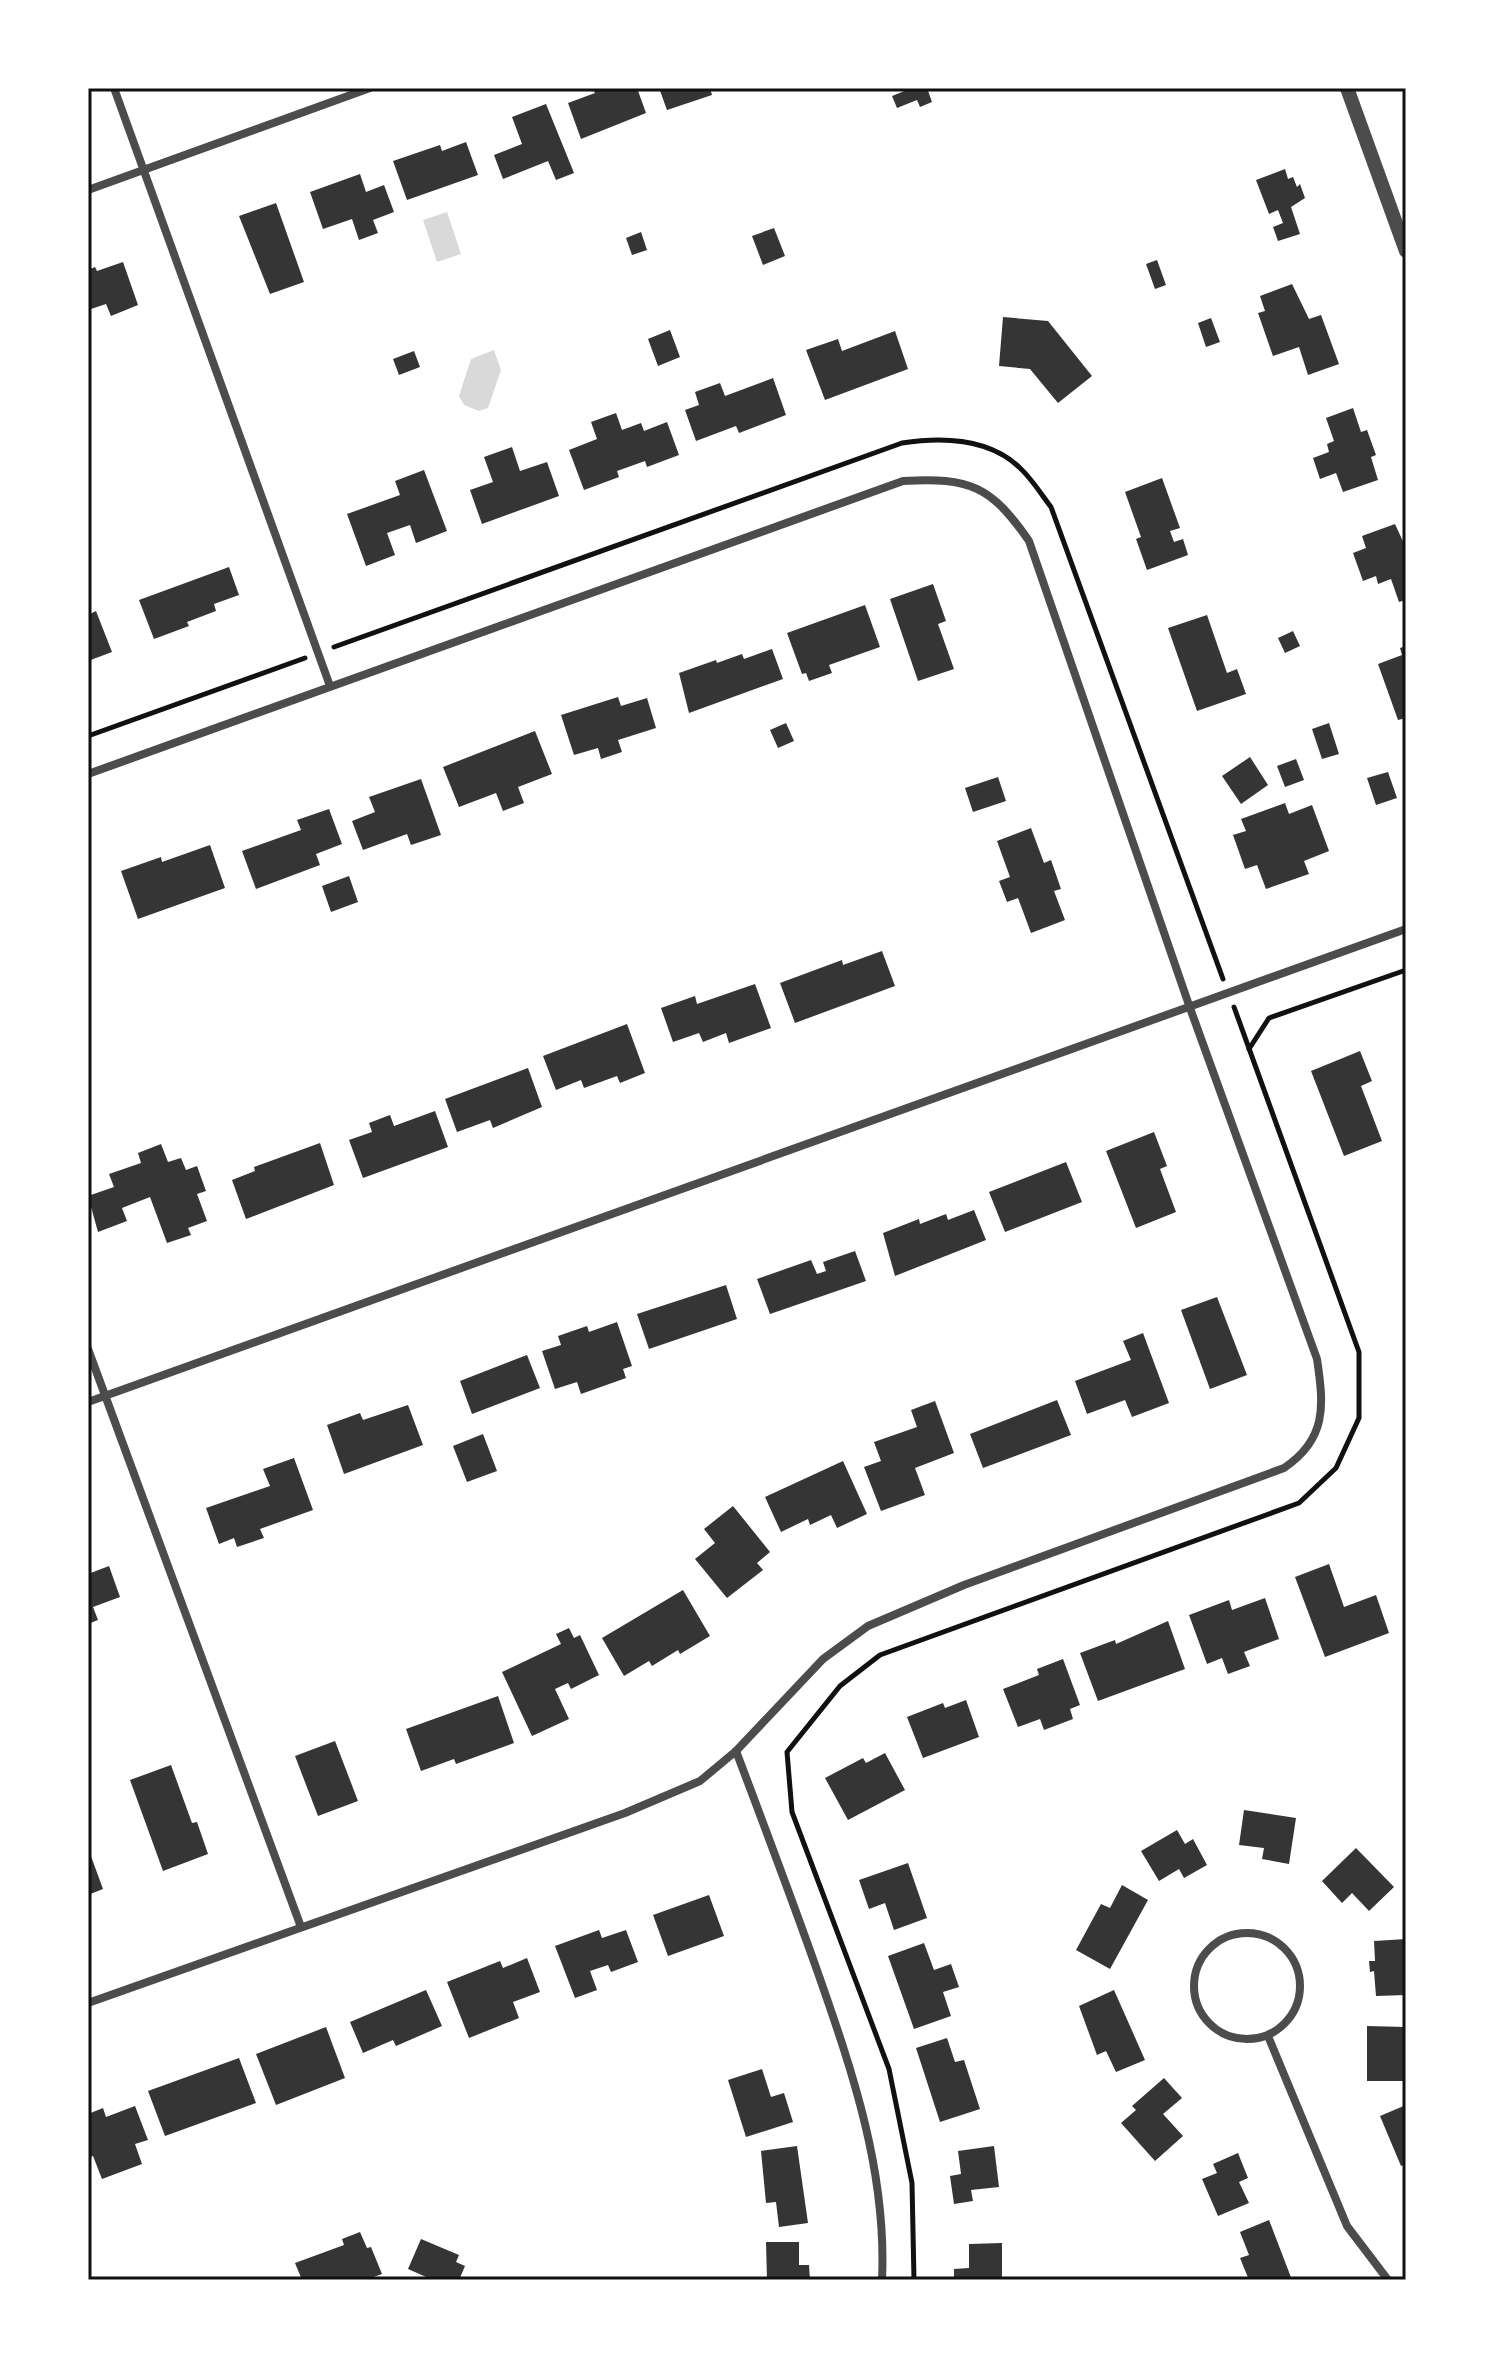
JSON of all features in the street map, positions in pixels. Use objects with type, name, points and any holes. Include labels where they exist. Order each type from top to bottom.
[{"type":"street","points":[[114,88],[330,686]]},
{"type":"street","points":[[88,190],[370,88]]},
{"type":"street","points":[[1347,88],[1406,251]]},
{"type":"street","points":[[88,774],[903,481],[946,479],[980,489],[1009,512],[1029,541],[1190,1008],[1317,1359],[1323,1402],[1315,1435],[1304,1455],[1265,1477],[964,1585],[868,1626],[823,1659],[736,1751],[700,1781],[625,1813],[88,2003]]},
{"type":"street","points":[[88,1402],[1406,929]]},
{"type":"street","points":[[88,1349],[301,1927]]},
{"type":"street","points":[[736,1751],[844,2046],[871,2142],[884,2242],[882,2280]]},
{"type":"street","points":[[1250,1932],[1267,1936],[1283,1946],[1294,1960],[1300,1977],[1300,1995],[1294,2012],[1283,2026],[1268,2036],[1242,2039],[1218,2032],[1204,2020],[1196,2004],[1195,1969],[1203,1954],[1216,1941],[1232,1934],[1250,1932]]},
{"type":"street","points":[[1268,2036],[1347,2226],[1388,2280]]},
{"type":"path","points":[[88,736],[902,443],[942,437],[982,447],[1019,466],[1051,507],[1359,1352],[1359,1418],[1336,1468],[1299,1503],[880,1655],[840,1686],[787,1752],[792,1812],[889,2069],[912,2183],[914,2280]]},
{"type":"path","points":[[1249,1049],[1269,1018],[1406,970]]},
{"type":"shaded area","points":[[447,212],[461,254],[437,262],[423,220]]},
{"type":"shaded area","points":[[494,350],[501,370],[488,408],[479,411],[464,405],[459,396],[471,359]]},
{"type":"building","points":[[637,88],[646,113],[581,139],[568,103],[595,93],[593,90]]},
{"type":"building","points":[[659,88],[710,88],[712,95],[667,110]]},
{"type":"building","points":[[912,88],[927,88],[932,102],[920,107],[917,100],[897,108],[892,96]]},
{"type":"building","points":[[546,104],[574,173],[556,180],[548,161],[503,179],[494,155],[522,144],[512,117]]},
{"type":"building","points":[[466,142],[478,175],[407,200],[393,161],[440,145],[442,151]]},
{"type":"building","points":[[1285,169],[1288,179],[1293,177],[1297,187],[1300,184],[1305,198],[1291,207],[1300,234],[1278,241],[1273,227],[1283,223],[1278,210],[1269,214],[1256,180]]},
{"type":"building","points":[[360,174],[366,192],[384,185],[394,212],[373,220],[378,233],[359,240],[352,219],[323,229],[310,192]]},
{"type":"building","points":[[276,203],[304,282],[270,294],[239,216]]},
{"type":"building","points":[[774,228],[785,256],[763,265],[752,236]]},
{"type":"building","points":[[641,232],[647,250],[632,255],[626,238]]},
{"type":"building","points":[[1157,260],[1166,285],[1155,289],[1146,264]]},
{"type":"building","points":[[123,262],[138,305],[111,316],[106,304],[88,310],[88,270],[95,267],[97,271]]},
{"type":"building","points":[[1292,284],[1309,319],[1321,315],[1339,364],[1308,375],[1299,347],[1273,356],[1258,313],[1265,311],[1260,296]]},
{"type":"building","points":[[1003,317],[1048,321],[1092,376],[1058,403],[1030,369],[999,366]]},
{"type":"building","points":[[1211,318],[1220,342],[1206,347],[1198,323]]},
{"type":"building","points":[[670,330],[680,357],[658,366],[648,339]]},
{"type":"building","points":[[895,331],[908,369],[825,400],[806,350],[838,339],[842,351]]},
{"type":"building","points":[[414,351],[420,367],[399,375],[393,359]]},
{"type":"building","points":[[773,378],[786,415],[739,433],[736,426],[696,441],[685,410],[699,405],[695,392],[720,383],[725,396]]},
{"type":"building","points":[[1353,408],[1361,432],[1367,430],[1376,455],[1371,457],[1378,480],[1343,492],[1336,473],[1320,479],[1313,458],[1329,452],[1327,444],[1334,441],[1326,418]]},
{"type":"building","points":[[616,413],[622,430],[641,423],[644,431],[667,422],[679,455],[647,467],[645,461],[617,471],[619,477],[584,490],[569,450],[597,439],[591,422]]},
{"type":"building","points":[[512,447],[520,471],[547,462],[559,496],[482,524],[470,490],[493,482],[484,457]]},
{"type":"building","points":[[424,470],[447,531],[416,543],[410,525],[387,533],[395,555],[366,566],[347,514],[400,495],[395,481]]},
{"type":"building","points":[[1162,478],[1180,528],[1170,531],[1174,542],[1183,539],[1188,555],[1147,570],[1136,539],[1141,537],[1125,492]]},
{"type":"building","points":[[1395,524],[1406,548],[1406,600],[1399,602],[1391,579],[1378,584],[1376,576],[1363,581],[1353,553],[1366,548],[1362,536]]},
{"type":"building","points":[[229,567],[239,595],[214,604],[216,611],[187,622],[189,626],[154,639],[139,600]]},
{"type":"building","points":[[933,584],[946,621],[938,624],[954,669],[918,681],[890,599]]},
{"type":"building","points":[[865,605],[880,647],[829,665],[832,673],[809,681],[806,673],[802,674],[787,633]]},
{"type":"building","points":[[96,611],[112,652],[88,661],[88,615]]},
{"type":"building","points":[[1207,615],[1227,673],[1237,669],[1246,694],[1197,711],[1168,628]]},
{"type":"building","points":[[1293,631],[1300,646],[1285,653],[1278,638]]},
{"type":"building","points":[[1406,646],[1406,718],[1398,720],[1378,664],[1402,655],[1400,648]]},
{"type":"building","points":[[772,649],[783,679],[689,713],[679,673],[716,660],[717,663],[742,654],[744,659]]},
{"type":"building","points":[[618,697],[621,706],[647,698],[656,728],[618,740],[622,752],[601,759],[598,748],[574,755],[561,715]]},
{"type":"building","points":[[786,723],[794,741],[778,748],[770,730]]},
{"type":"building","points":[[1329,723],[1339,754],[1322,759],[1312,729]]},
{"type":"building","points":[[535,731],[552,774],[518,787],[524,803],[503,811],[496,793],[459,807],[443,767]]},
{"type":"building","points":[[1250,757],[1268,785],[1241,804],[1222,776]]},
{"type":"building","points":[[1296,759],[1304,780],[1285,787],[1277,766]]},
{"type":"building","points":[[1388,772],[1397,798],[1376,805],[1367,778]]},
{"type":"building","points":[[998,777],[1006,801],[973,812],[965,788]]},
{"type":"building","points":[[421,779],[441,835],[411,845],[407,834],[363,850],[352,821],[375,812],[369,797]]},
{"type":"building","points":[[1285,803],[1289,814],[1312,805],[1329,851],[1304,861],[1309,874],[1266,889],[1257,865],[1245,869],[1233,835],[1246,831],[1241,819]]},
{"type":"building","points":[[329,809],[342,844],[316,854],[320,865],[256,889],[242,851],[301,830],[297,820]]},
{"type":"building","points":[[1031,828],[1044,863],[1051,860],[1061,889],[1054,891],[1065,920],[1031,933],[1018,898],[1007,902],[999,881],[1010,877],[997,841]]},
{"type":"building","points":[[210,845],[225,888],[138,919],[121,871],[161,857],[162,862]]},
{"type":"building","points":[[349,876],[358,902],[331,912],[322,886]]},
{"type":"building","points":[[882,951],[895,986],[795,1023],[780,983],[842,960],[843,965]]},
{"type":"building","points":[[755,984],[771,1028],[729,1043],[726,1033],[703,1042],[699,1033],[673,1042],[661,1008],[695,996],[697,1004]]},
{"type":"building","points":[[627,1024],[645,1073],[620,1083],[617,1076],[584,1088],[581,1080],[556,1090],[543,1056]]},
{"type":"building","points":[[1360,1051],[1372,1081],[1361,1086],[1382,1141],[1344,1156],[1311,1071]]},
{"type":"building","points":[[528,1068],[542,1107],[493,1128],[490,1120],[457,1132],[445,1099]]},
{"type":"building","points":[[435,1111],[448,1147],[363,1178],[349,1140],[372,1132],[369,1123],[390,1115],[394,1126]]},
{"type":"building","points":[[1154,1132],[1167,1166],[1160,1169],[1176,1212],[1136,1228],[1106,1151]]},
{"type":"building","points":[[320,1143],[334,1185],[246,1219],[232,1180],[255,1171],[254,1167]]},
{"type":"building","points":[[161,1144],[168,1162],[181,1158],[186,1170],[197,1166],[206,1191],[197,1194],[207,1221],[188,1228],[191,1235],[167,1243],[150,1197],[122,1208],[127,1221],[98,1232],[88,1196],[114,1187],[109,1174],[141,1163],[138,1153]]},
{"type":"building","points":[[1066,1162],[1082,1202],[1005,1232],[989,1192]]},
{"type":"building","points":[[974,1210],[986,1240],[895,1276],[883,1233],[919,1219],[920,1224],[946,1214],[948,1220]]},
{"type":"building","points":[[855,1251],[866,1281],[770,1314],[757,1279],[811,1260],[817,1274],[826,1271],[823,1262]]},
{"type":"building","points":[[726,1285],[737,1319],[649,1349],[637,1314]]},
{"type":"building","points":[[1217,1297],[1247,1375],[1210,1389],[1181,1310]]},
{"type":"building","points":[[617,1322],[632,1366],[623,1369],[626,1378],[581,1394],[577,1382],[555,1389],[542,1351],[561,1345],[558,1336],[587,1326],[589,1332]]},
{"type":"building","points":[[1143,1333],[1169,1403],[1132,1417],[1125,1400],[1087,1414],[1075,1381],[1131,1360],[1123,1341]]},
{"type":"building","points":[[527,1355],[540,1388],[472,1414],[460,1381]]},
{"type":"building","points":[[1057,1400],[1071,1435],[983,1468],[970,1434]]},
{"type":"building","points":[[935,1401],[954,1453],[915,1468],[925,1495],[881,1511],[864,1467],[881,1461],[874,1442],[917,1427],[911,1410]]},
{"type":"building","points":[[408,1405],[423,1445],[344,1474],[327,1425],[360,1413],[363,1420]]},
{"type":"building","points":[[483,1434],[497,1471],[467,1482],[453,1446]]},
{"type":"building","points":[[294,1458],[313,1510],[260,1529],[264,1538],[237,1547],[234,1538],[219,1544],[206,1508],[270,1486],[263,1469]]},
{"type":"building","points":[[843,1461],[867,1514],[837,1528],[831,1515],[810,1525],[808,1519],[781,1532],[765,1497]]},
{"type":"building","points":[[733,1506],[770,1552],[757,1563],[763,1570],[727,1598],[695,1559],[715,1543],[704,1529]]},
{"type":"building","points":[[1329,1564],[1344,1607],[1376,1595],[1389,1633],[1325,1657],[1295,1577]]},
{"type":"building","points":[[109,1566],[120,1597],[93,1607],[98,1620],[88,1624],[88,1574]]},
{"type":"building","points":[[683,1590],[710,1636],[680,1654],[678,1650],[652,1666],[649,1661],[624,1676],[602,1638]]},
{"type":"building","points":[[1265,1598],[1279,1639],[1244,1652],[1250,1666],[1228,1674],[1222,1658],[1207,1664],[1189,1615],[1229,1600],[1232,1610]]},
{"type":"building","points":[[1168,1621],[1185,1669],[1098,1701],[1080,1653],[1115,1640],[1116,1644]]},
{"type":"building","points":[[569,1628],[574,1638],[580,1635],[599,1675],[571,1689],[568,1683],[555,1689],[569,1719],[532,1736],[502,1672],[561,1644],[556,1634]]},
{"type":"building","points":[[1063,1659],[1080,1705],[1070,1709],[1073,1719],[1044,1730],[1040,1719],[1018,1727],[1003,1689],[1039,1675],[1037,1669]]},
{"type":"building","points":[[498,1696],[514,1743],[456,1764],[454,1759],[421,1771],[406,1729]]},
{"type":"building","points":[[966,1700],[979,1737],[923,1758],[907,1717],[943,1703],[945,1708]]},
{"type":"building","points":[[335,1741],[358,1801],[318,1816],[295,1756]]},
{"type":"building","points":[[885,1753],[905,1790],[848,1820],[825,1778],[863,1758],[866,1763]]},
{"type":"building","points":[[171,1765],[192,1823],[197,1822],[208,1854],[163,1871],[130,1780]]},
{"type":"building","points":[[1244,1810],[1296,1818],[1289,1864],[1262,1859],[1264,1848],[1239,1845]]},
{"type":"building","points":[[1177,1830],[1185,1844],[1193,1839],[1207,1865],[1184,1878],[1179,1869],[1159,1881],[1141,1851]]},
{"type":"building","points":[[88,1848],[103,1889],[88,1895]]},
{"type":"building","points":[[1356,1848],[1394,1887],[1369,1911],[1352,1893],[1342,1903],[1322,1881]]},
{"type":"building","points":[[908,1863],[927,1918],[894,1930],[885,1903],[869,1909],[859,1880]]},
{"type":"building","points":[[1122,1885],[1148,1900],[1110,1969],[1076,1950],[1101,1904],[1110,1908]]},
{"type":"building","points":[[709,1895],[724,1936],[668,1956],[653,1915]]},
{"type":"building","points":[[599,1930],[602,1938],[626,1930],[638,1962],[611,1972],[608,1965],[590,1971],[597,1990],[575,1998],[555,1946]]},
{"type":"building","points":[[1406,1939],[1406,1995],[1376,1996],[1374,1971],[1370,1972],[1369,1961],[1375,1961],[1374,1941]]},
{"type":"building","points":[[924,1943],[934,1970],[951,1964],[959,1987],[943,1992],[951,2016],[914,2029],[888,1956]]},
{"type":"building","points":[[527,1958],[540,1992],[513,2002],[519,2018],[469,2038],[447,1982],[500,1961],[503,1968]]},
{"type":"building","points":[[426,1990],[442,2026],[396,2046],[393,2040],[363,2053],[350,2022]]},
{"type":"building","points":[[1114,1990],[1145,2060],[1116,2072],[1106,2051],[1097,2055],[1079,2006]]},
{"type":"building","points":[[1367,2026],[1406,2027],[1403,2081],[1367,2081]]},
{"type":"building","points":[[326,2027],[345,2078],[276,2105],[256,2054]]},
{"type":"building","points":[[947,2038],[955,2062],[964,2060],[980,2109],[940,2122],[916,2048]]},
{"type":"building","points":[[239,2058],[256,2103],[165,2136],[148,2091]]},
{"type":"building","points":[[762,2069],[771,2097],[784,2093],[793,2122],[746,2137],[728,2080]]},
{"type":"building","points":[[1164,2078],[1182,2098],[1163,2114],[1183,2136],[1155,2161],[1121,2123],[1136,2110],[1132,2106]]},
{"type":"building","points":[[1406,2105],[1406,2164],[1401,2166],[1380,2116]]},
{"type":"building","points":[[135,2106],[148,2140],[135,2144],[142,2164],[102,2179],[93,2156],[88,2158],[88,2114],[103,2108],[106,2117]]},
{"type":"building","points":[[797,2146],[808,2223],[779,2227],[776,2202],[766,2203],[761,2151]]},
{"type":"building","points":[[994,2146],[999,2187],[971,2190],[973,2201],[954,2204],[950,2176],[961,2174],[958,2151]]},
{"type":"building","points":[[1238,2153],[1248,2178],[1239,2182],[1249,2203],[1218,2216],[1202,2179],[1217,2173],[1213,2164]]},
{"type":"building","points":[[1269,2220],[1292,2280],[1249,2280],[1240,2258],[1249,2255],[1240,2232]]},
{"type":"building","points":[[360,2232],[367,2248],[371,2247],[382,2274],[365,2280],[302,2280],[295,2263],[344,2245],[342,2239]]},
{"type":"building","points":[[421,2239],[459,2255],[456,2262],[465,2266],[459,2280],[433,2280],[408,2269]]},
{"type":"building","points":[[766,2242],[799,2242],[799,2265],[809,2265],[810,2280],[767,2280]]},
{"type":"building","points":[[1002,2243],[1002,2280],[954,2280],[954,2269],[969,2268],[969,2244]]}]
